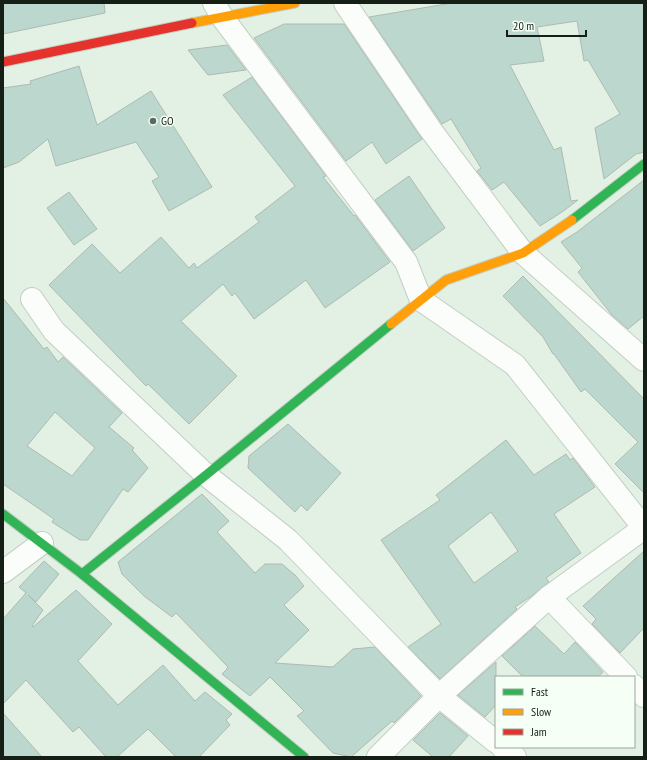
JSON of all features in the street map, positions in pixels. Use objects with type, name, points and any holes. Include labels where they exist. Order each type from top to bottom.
[{"type":"street","points":[[5,58],[70,49],[218,10],[295,3]]},
{"type":"street","points":[[345,3],[430,128],[523,253],[641,352]]},
{"type":"street","points":[[218,10],[406,262],[421,300],[515,365],[644,528],[549,596],[439,696],[378,757]]},
{"type":"street","points":[[82,574],[446,280],[523,253],[569,222],[644,164]]},
{"type":"street","points":[[32,300],[54,331],[206,475],[288,540],[439,696],[495,741]]},
{"type":"street","points":[[3,514],[42,542],[82,574],[304,757]]},
{"type":"street","points":[[3,572],[42,542]]},
{"type":"street","points":[[549,596],[625,676]]},
{"type":"street","points":[[635,687],[644,696]]},
{"type":"street","points":[[503,748],[515,757]]},
{"type":"building","points":[[3,3],[104,3],[105,13],[3,34]]},
{"type":"building","points":[[452,3],[644,3],[644,152],[636,154],[604,179],[595,128],[620,114],[588,60],[584,61],[577,21],[537,27],[544,61],[510,65],[554,150],[561,147],[571,201],[578,200],[540,226],[504,182],[492,190],[477,171],[481,168],[451,119],[442,124],[369,17]]},
{"type":"building","points":[[284,24],[344,24],[422,139],[386,164],[372,142],[346,161],[254,38]]},
{"type":"building","points":[[227,45],[246,70],[208,75],[188,50]]},
{"type":"building","points":[[79,66],[97,125],[151,91],[212,187],[169,211],[152,181],[159,177],[136,142],[56,166],[48,139],[19,162],[3,168],[3,88],[31,84],[30,81]]},
{"type":"building","points":[[252,77],[326,176],[323,177],[354,216],[355,215],[390,262],[325,308],[306,280],[254,319],[235,293],[232,296],[223,284],[181,321],[237,376],[189,424],[148,384],[146,386],[49,285],[92,244],[120,273],[161,237],[189,268],[194,263],[197,268],[259,222],[255,217],[295,186],[223,95]]},
{"type":"building","points":[[409,176],[445,228],[413,251],[375,200]]},
{"type":"building","points":[[644,180],[644,316],[628,329],[612,315],[578,272],[582,268],[561,242],[577,232]]},
{"type":"building","points":[[69,192],[97,229],[74,245],[47,208]]},
{"type":"building","points":[[523,276],[644,399],[644,493],[615,464],[638,442],[585,389],[581,392],[553,354],[543,337],[503,296]]},
{"type":"building","points":[[3,298],[44,349],[47,347],[58,362],[63,357],[122,413],[109,427],[134,448],[132,450],[148,468],[128,492],[123,489],[88,540],[80,540],[52,522],[54,519],[3,484]],"holes":[[[55,412],[95,448],[72,476],[27,446]]]},
{"type":"building","points":[[288,424],[341,473],[307,511],[301,505],[295,512],[248,468],[249,456]]},
{"type":"building","points":[[506,440],[534,475],[566,454],[570,460],[573,458],[595,487],[554,514],[581,553],[546,578],[549,582],[515,607],[517,609],[440,679],[408,647],[441,624],[381,540],[440,500],[436,495]],"holes":[[[491,512],[518,551],[474,583],[448,546]]]},
{"type":"building","points":[[202,494],[229,521],[217,532],[255,573],[265,564],[282,564],[295,575],[304,586],[284,605],[309,630],[275,663],[333,667],[353,649],[375,647],[421,696],[394,723],[392,721],[351,757],[333,753],[297,716],[304,711],[270,677],[250,696],[222,674],[228,667],[176,613],[172,617],[144,596],[122,574],[118,562]]},
{"type":"building","points":[[644,551],[644,628],[620,653],[592,624],[596,619],[583,606]]},
{"type":"building","points":[[44,561],[59,574],[36,602],[28,595],[43,610],[32,626],[33,627],[76,590],[112,624],[78,661],[118,705],[163,665],[195,701],[205,692],[232,714],[226,720],[230,725],[199,757],[176,757],[148,729],[117,757],[106,757],[79,727],[73,732],[26,680],[3,704],[3,619],[26,593],[19,587]]},
{"type":"building","points":[[535,626],[564,654],[575,642],[603,672],[599,676],[522,676],[502,656]]},
{"type":"building","points":[[496,662],[495,706],[485,717],[458,695]]},
{"type":"building","points":[[3,713],[42,757],[3,757]]},
{"type":"building","points":[[440,713],[468,736],[449,757],[433,757],[413,740]]},
{"type":"traffic: fast","points":[[572,220],[644,164]]},
{"type":"traffic: fast","points":[[82,574],[391,324]]},
{"type":"traffic: fast","points":[[3,514],[82,574],[304,757]]},
{"type":"traffic: slow","points":[[192,23],[295,3]]},
{"type":"traffic: slow","points":[[391,324],[446,280],[523,253],[572,220]]},
{"type":"traffic: jam","points":[[3,62],[192,23]]},
{"type":"place","name":"GO","points":[[153,121]]}]
